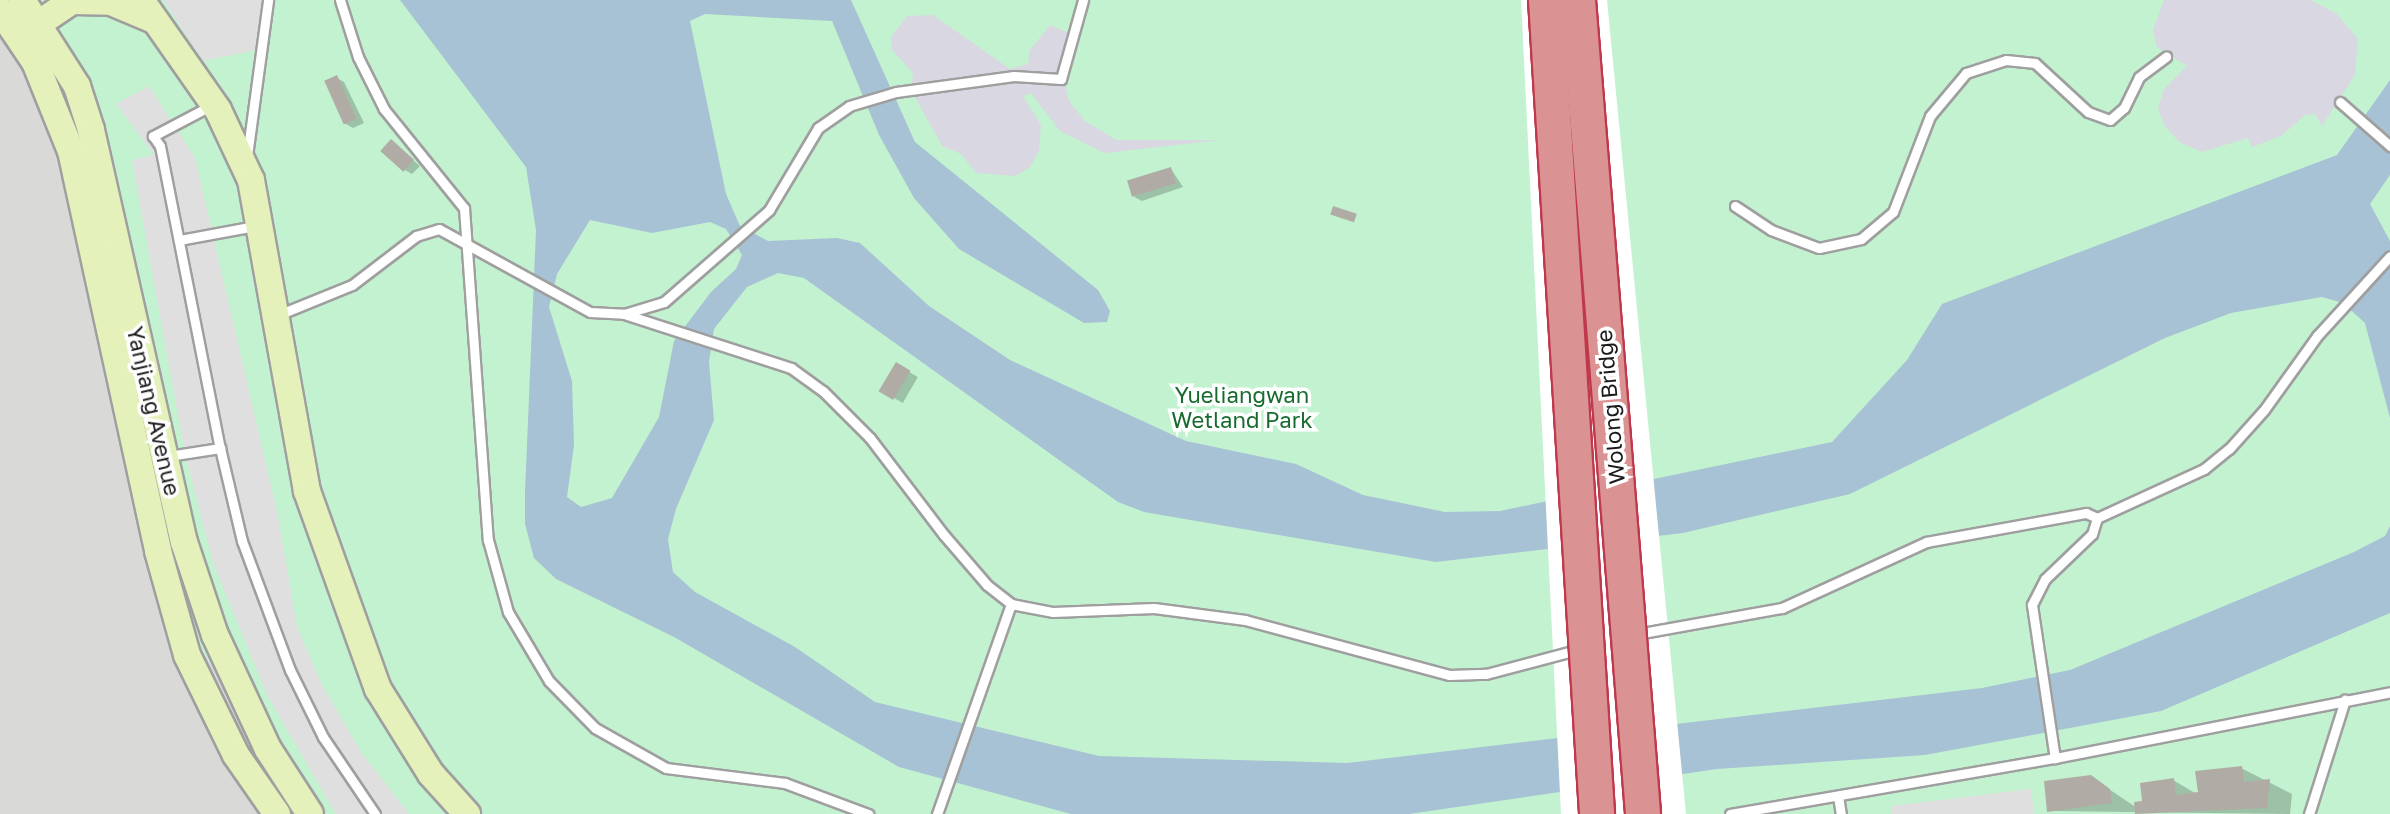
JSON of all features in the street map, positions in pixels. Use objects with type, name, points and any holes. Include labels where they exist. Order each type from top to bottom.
[{"type":"highway","name":"Wolong Bridge","points":[[1546,0],[1597,814]]},
{"type":"highway","name":"Wolong Bridge","points":[[1578,0],[1643,814]]},
{"type":"main road","name":"Yanjiang Avenue","points":[[22,0],[77,86],[91,130],[184,542],[215,635],[268,749],[310,814]]},
{"type":"main road","points":[[38,24],[72,1],[111,2],[148,10],[214,104],[245,168],[259,226],[307,491],[378,689],[431,774],[467,814]]},
{"type":"main road","name":"Yanjiang Avenue","points":[[0,10],[35,62],[71,151],[158,551],[187,655],[236,755],[277,814]]},
{"type":"lane","points":[[245,168],[268,0]]},
{"type":"lane","points":[[340,0],[358,57],[384,109],[464,208],[470,244],[488,540],[508,612],[549,681],[595,728],[666,768],[785,783],[868,814]]},
{"type":"lane","points":[[624,314],[664,302],[769,210],[818,128],[849,106],[896,92],[1014,76],[1061,79],[1083,0]]},
{"type":"lane","points":[[1735,206],[1771,230],[1819,248],[1861,239],[1893,212],[1930,116],[1966,73],[2006,60],[2035,63],[2088,112],[2110,120],[2124,108],[2139,77],[2166,57]]},
{"type":"lane","points":[[2340,102],[2390,146]]},
{"type":"lane","points":[[214,104],[153,136],[160,146],[220,448],[242,541],[290,670],[323,737],[375,814]]},
{"type":"lane","points":[[179,240],[259,226]]},
{"type":"lane","points":[[274,316],[352,285],[416,236],[439,229],[522,270],[590,312],[624,314],[725,350],[791,368],[823,391],[870,438],[987,585],[1011,604],[1053,612],[1154,608],[1245,620],[1449,675],[1486,674],[1600,643]]},
{"type":"lane","points":[[2055,758],[2037,664],[2032,605],[2045,579],[2092,534],[2097,518],[2190,476],[2229,449],[2339,312],[2390,256]]},
{"type":"lane","points":[[164,457],[220,448]]},
{"type":"lane","points":[[1614,640],[1782,608],[1926,542],[2086,513],[2097,518]]},
{"type":"lane","points":[[937,814],[1011,604]]},
{"type":"lane","points":[[1730,814],[2055,758],[2390,692]]},
{"type":"lane","points":[[2309,814],[2345,700]]},
{"type":"lane","points":[[1838,796],[1841,814]]},
{"type":"shaded area","points":[[0,0],[10,0],[63,86],[116,319],[303,814],[0,814]]},
{"type":"shaded area","points":[[163,0],[268,0],[261,49],[203,61]]},
{"type":"shaded area","points":[[2164,0],[2311,0],[2337,14],[2358,39],[2355,75],[2322,126],[2315,114],[2305,115],[2281,136],[2252,147],[2248,138],[2202,152],[2179,142],[2164,125],[2158,108],[2164,89],[2187,66],[2157,47],[2153,30]]},
{"type":"shaded area","points":[[933,15],[1010,69],[1028,64],[1030,50],[1050,25],[1071,34],[1061,64],[1069,101],[1085,121],[1116,140],[1220,140],[1104,153],[1060,131],[1031,93],[1023,96],[1041,125],[1039,151],[1030,167],[1015,176],[976,173],[961,154],[942,146],[911,90],[913,73],[892,50],[891,37],[907,16]]},
{"type":"shaded area","points":[[149,86],[195,158],[278,516],[297,627],[322,685],[361,752],[409,814],[336,814],[268,697],[213,563],[185,454],[132,160],[154,155],[116,104]]},
{"type":"shaded area","points":[[2031,789],[2034,814],[1892,814],[1891,806]]},
{"type":"green space","name":"Yueliangwan Wetland Park","points":[[10,0],[2390,0],[2390,814],[303,814],[199,645],[63,86]]},
{"type":"water","points":[[400,0],[851,0],[915,142],[1098,290],[1110,311],[1107,322],[1084,323],[959,249],[914,198],[879,135],[832,21],[705,14],[690,21],[726,194],[740,226],[768,241],[837,238],[860,243],[929,306],[1010,360],[1186,441],[1296,464],[1363,495],[1445,512],[1500,511],[1832,442],[1907,360],[1942,304],[2337,155],[2390,80],[2390,175],[2370,204],[2390,241],[2390,418],[2365,323],[2343,303],[2322,297],[2231,313],[2165,338],[1850,494],[1683,533],[1436,562],[1144,512],[1118,502],[804,278],[778,273],[747,287],[714,329],[709,362],[714,420],[676,509],[668,539],[673,572],[695,592],[795,647],[875,702],[1099,756],[1347,763],[1982,688],[2070,670],[2354,552],[2385,536],[2390,526],[2390,613],[2161,711],[1925,755],[1717,769],[1409,814],[1071,814],[899,767],[674,637],[556,579],[534,558],[525,524],[525,492],[536,230],[526,167]],"holes":[[[590,220],[652,233],[710,222],[726,229],[742,255],[736,269],[711,292],[674,341],[659,417],[612,498],[581,507],[567,497],[574,445],[572,381],[549,307],[557,274]]]},
{"type":"pier","points":[[1521,0],[1607,0],[1686,814],[1561,814]]},
{"type":"building","points":[[337,75],[357,119],[344,125],[324,81]]},
{"type":"building","points":[[391,139],[414,160],[403,172],[380,151]]},
{"type":"building","points":[[1171,167],[1176,183],[1132,197],[1127,180]]},
{"type":"building","points":[[1333,206],[1357,214],[1354,222],[1330,215]]},
{"type":"building","points":[[896,362],[911,371],[893,400],[878,391]]},
{"type":"building","points":[[2242,766],[2244,782],[2270,779],[2267,808],[2135,814],[2134,802],[2142,801],[2140,783],[2174,778],[2176,795],[2198,792],[2195,771]]},
{"type":"building","points":[[2091,775],[2110,789],[2112,803],[2047,812],[2044,781]]}]
